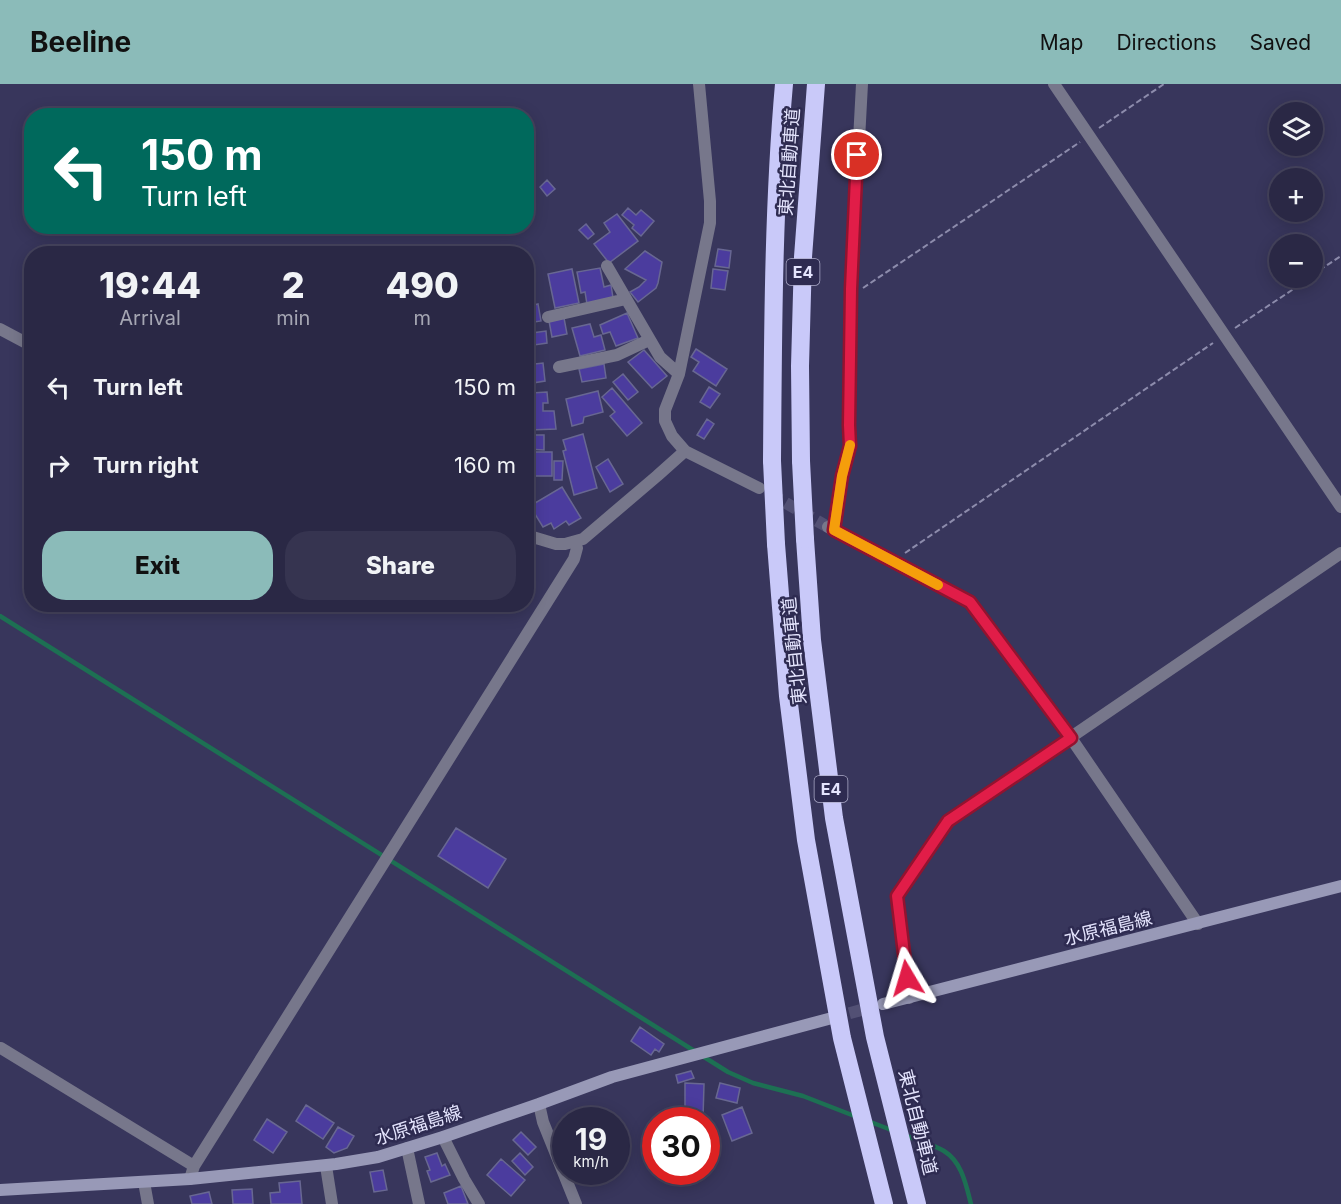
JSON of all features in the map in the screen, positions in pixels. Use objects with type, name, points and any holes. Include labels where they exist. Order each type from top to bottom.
[{"type":"highway","name":"東北自動車道","points":[[784,84],[774,255],[772,461],[788,696],[806,840],[842,1038],[884,1204]]},
{"type":"highway","name":"東北自動車道","points":[[816,84],[803,257],[800,366],[801,461],[812,640],[834,818],[875,1037],[917,1204]]},
{"type":"main road","name":"水原福島線","points":[[883,1004],[1341,886]]},
{"type":"main road","name":"水原福島線","points":[[0,1190],[190,1179],[326,1166],[378,1157],[443,1137],[612,1077],[832,1018]]},
{"type":"street","points":[[699,84],[710,223],[679,374],[665,410],[664,421],[672,436],[685,451],[759,488]]},
{"type":"street","points":[[862,84],[851,289],[850,446],[831,528],[970,602],[1071,738],[1198,924]]},
{"type":"street","points":[[1054,84],[1341,507]]},
{"type":"street","points":[[607,266],[660,357],[679,374]]},
{"type":"street","points":[[548,316],[626,299]]},
{"type":"street","points":[[0,329],[24,342]]},
{"type":"street","points":[[559,367],[617,355],[649,340]]},
{"type":"street","points":[[534,537],[556,544],[574,543],[583,539],[685,451]]},
{"type":"street","points":[[190,1179],[194,1166],[574,559],[577,548],[574,543]]},
{"type":"street","points":[[909,998],[897,896],[948,821],[1341,553]]},
{"type":"street","points":[[1,1048],[194,1166]]},
{"type":"street","points":[[539,1104],[543,1122],[576,1204]]},
{"type":"street","points":[[443,1137],[478,1204]]},
{"type":"street","points":[[407,1148],[419,1204]]},
{"type":"street","points":[[326,1166],[332,1204]]},
{"type":"street","points":[[144,1182],[148,1204]]},
{"type":"path","points":[[851,289],[863,288],[1164,84]]},
{"type":"path","points":[[1323,269],[1341,256]]},
{"type":"path","points":[[893,561],[1295,288]]},
{"type":"building","points":[[547,180],[555,189],[547,196],[540,187]]},
{"type":"building","points":[[628,208],[636,215],[641,210],[654,221],[641,236],[632,228],[634,225],[622,215]]},
{"type":"building","points":[[617,214],[638,241],[609,263],[594,244],[610,232],[604,223]]},
{"type":"building","points":[[586,224],[594,234],[588,239],[579,230]]},
{"type":"building","points":[[718,249],[731,251],[729,268],[715,266]]},
{"type":"building","points":[[645,251],[662,262],[656,288],[638,302],[630,292],[646,280],[625,269]]},
{"type":"building","points":[[600,268],[604,287],[611,285],[613,298],[587,304],[585,292],[581,293],[577,272]]},
{"type":"building","points":[[572,269],[579,303],[555,308],[548,274]]},
{"type":"building","points":[[713,269],[728,271],[725,290],[711,288]]},
{"type":"building","points":[[538,304],[541,321],[534,322],[534,305]]},
{"type":"building","points":[[627,313],[638,338],[616,346],[610,332],[603,334],[600,325]]},
{"type":"building","points":[[564,318],[567,334],[552,337],[549,321]]},
{"type":"building","points":[[590,324],[594,337],[601,335],[605,350],[580,356],[572,328]]},
{"type":"building","points":[[546,331],[547,343],[534,345],[534,333]]},
{"type":"building","points":[[696,349],[727,369],[716,386],[693,371],[699,362],[691,357]]},
{"type":"building","points":[[644,350],[667,376],[652,388],[628,362]]},
{"type":"building","points":[[543,363],[545,381],[534,383],[534,364]]},
{"type":"building","points":[[604,364],[606,378],[582,382],[579,369]]},
{"type":"building","points":[[623,374],[638,392],[628,400],[613,382]]},
{"type":"building","points":[[709,387],[720,394],[710,408],[700,402]]},
{"type":"building","points":[[612,388],[642,423],[627,436],[610,416],[615,412],[602,397]]},
{"type":"building","points":[[598,391],[603,412],[584,417],[583,423],[572,426],[566,399]]},
{"type":"building","points":[[547,392],[548,403],[543,403],[543,411],[554,411],[556,429],[534,430],[534,393]]},
{"type":"building","points":[[707,419],[714,424],[704,439],[697,435]]},
{"type":"building","points":[[583,434],[597,488],[574,495],[563,451],[566,450],[563,440]]},
{"type":"building","points":[[534,435],[544,435],[544,450],[534,449]]},
{"type":"building","points":[[534,452],[552,452],[552,476],[534,476]]},
{"type":"building","points":[[608,459],[623,484],[610,492],[596,467]]},
{"type":"building","points":[[554,461],[563,461],[562,480],[554,480]]},
{"type":"building","points":[[562,487],[581,518],[569,525],[566,521],[554,529],[551,523],[543,527],[534,512],[534,504]]},
{"type":"building","points":[[456,828],[506,859],[488,888],[438,856]]},
{"type":"building","points":[[640,1027],[664,1044],[659,1052],[655,1049],[651,1055],[631,1041]]},
{"type":"building","points":[[691,1071],[694,1078],[678,1083],[676,1075]]},
{"type":"building","points":[[685,1083],[704,1084],[703,1107],[685,1107]]},
{"type":"building","points":[[720,1083],[740,1088],[737,1103],[716,1098]]},
{"type":"building","points":[[306,1105],[334,1123],[323,1139],[296,1121]]},
{"type":"building","points":[[742,1107],[752,1133],[732,1141],[722,1115]]},
{"type":"building","points":[[267,1119],[287,1132],[273,1153],[254,1140]]},
{"type":"building","points":[[338,1127],[354,1136],[347,1148],[334,1153],[326,1147]]},
{"type":"building","points":[[521,1132],[536,1147],[528,1155],[513,1140]]},
{"type":"building","points":[[437,1153],[442,1166],[445,1164],[450,1175],[431,1182],[427,1171],[430,1170],[425,1157]]},
{"type":"building","points":[[520,1153],[533,1167],[525,1175],[512,1161]]},
{"type":"building","points":[[501,1159],[525,1180],[511,1196],[487,1175]]},
{"type":"building","points":[[383,1170],[387,1190],[374,1192],[370,1172]]},
{"type":"building","points":[[300,1181],[302,1204],[271,1204],[270,1193],[280,1192],[279,1183]]},
{"type":"building","points":[[461,1186],[468,1204],[448,1204],[444,1193]]},
{"type":"building","points":[[252,1189],[253,1204],[233,1204],[232,1190]]},
{"type":"building","points":[[209,1192],[212,1204],[192,1204],[190,1196]]},
{"type":"waterway","points":[[0,616],[728,1072],[753,1083],[803,1096],[857,1117]]},
{"type":"waterway","points":[[868,1121],[894,1131]]},
{"type":"waterway","points":[[904,1135],[935,1146],[955,1161],[971,1204]]},
{"type":"tunnel","points":[[770,494],[828,527]]},
{"type":"tunnel","points":[[832,1018],[876,1006]]},
{"type":"slow traffic","points":[[850,445],[842,476],[834,530],[938,585]]},
{"type":"route","points":[[857,155],[851,289],[850,446],[842,476],[834,530],[970,602],[1071,738],[948,821],[897,896],[907,978]]}]
